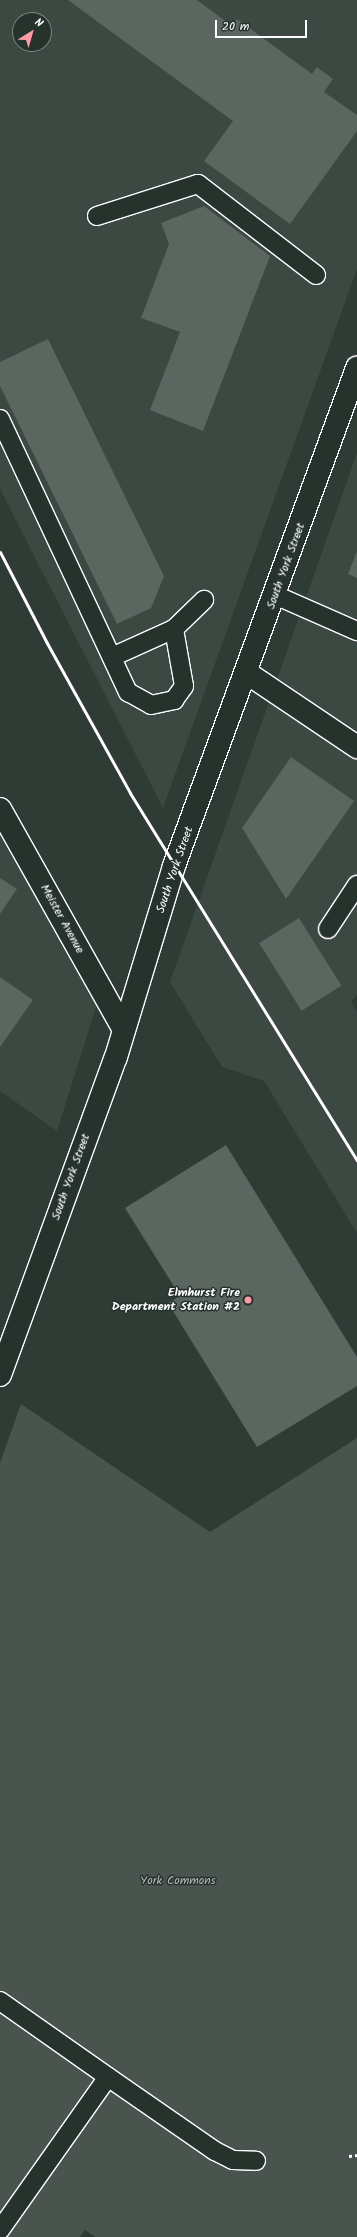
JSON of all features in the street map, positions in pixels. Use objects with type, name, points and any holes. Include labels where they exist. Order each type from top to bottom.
[{"type":"main road","name":"South York Street","points":[[0,1374],[124,1030],[174,866],[247,673],[357,368]]},
{"type":"main road","points":[[247,673],[357,747]]},
{"type":"main road","name":"Meister Avenue","points":[[0,809],[124,1030]]},
{"type":"lane","points":[[97,216],[198,184],[316,275]]},
{"type":"lane","points":[[0,419],[128,692],[151,705],[174,700],[184,686],[174,629]]},
{"type":"lane","points":[[275,595],[357,631]]},
{"type":"lane","points":[[112,657],[174,629],[204,600]]},
{"type":"lane","points":[[328,929],[357,885]]},
{"type":"lane","points":[[0,2001],[215,2151],[232,2160],[256,2162]]},
{"type":"lane","points":[[0,2230],[108,2077]]},
{"type":"path","points":[[349,2156],[357,2155]]},
{"type":"shaded area","points":[[0,0],[357,0],[357,269],[163,808],[0,489]]},
{"type":"shaded area","points":[[357,453],[357,995],[351,1002],[357,1012],[357,1233],[264,1081],[222,1067],[170,982]]},
{"type":"shaded area","points":[[0,830],[99,998],[57,1131],[0,1091]]},
{"type":"green space","name":"York Commons","points":[[21,1404],[210,1532],[357,1438],[357,2237],[96,2237],[85,2230],[80,2237],[0,2237],[0,1463]]},
{"type":"building","points":[[68,0],[197,0],[232,26],[237,19],[312,74],[317,67],[333,79],[324,92],[357,115],[357,131],[290,224],[204,161],[233,121]]},
{"type":"building","points":[[204,206],[270,256],[203,431],[150,410],[180,332],[141,318],[169,244],[161,223]]},
{"type":"building","points":[[48,339],[164,576],[151,608],[117,624],[0,386],[0,362]]},
{"type":"building","points":[[357,551],[357,578],[348,574]]},
{"type":"building","points":[[291,757],[354,801],[286,899],[242,828]]},
{"type":"building","points":[[0,878],[17,889],[0,914]]},
{"type":"building","points":[[299,918],[341,986],[302,1011],[259,943]]},
{"type":"building","points":[[0,977],[33,1000],[0,1047]]},
{"type":"building","name":"Elmhurst Fire Department Station #2","points":[[226,1145],[357,1357],[357,1386],[257,1447],[168,1303],[180,1296],[125,1208]]},
{"type":"railway","points":[[0,552],[47,643],[130,793],[357,1161]]},
{"type":"place","name":"Elmhurst Fire Department Station #2","points":[[248,1300]]}]
